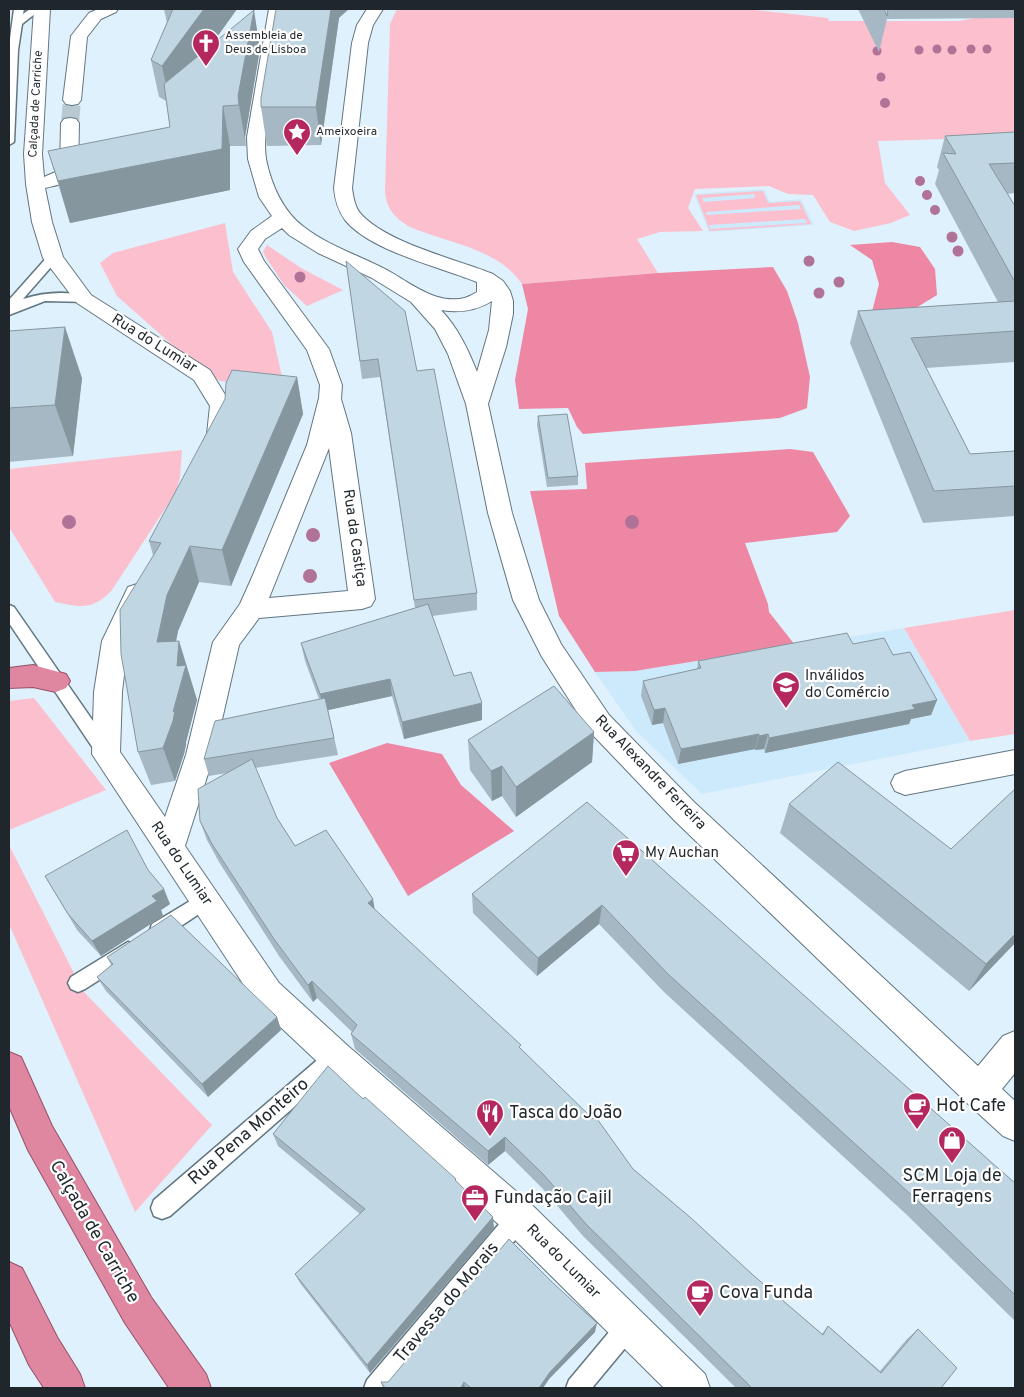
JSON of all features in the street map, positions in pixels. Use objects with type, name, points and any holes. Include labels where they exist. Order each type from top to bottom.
[{"type":"highway","points":[[9,678],[33,676],[56,681]]},
{"type":"highway","name":"Calçada de Carriche","points":[[9,1068],[40,1138],[138,1310],[192,1388]]},
{"type":"highway","points":[[9,1281],[43,1351],[66,1388]]},
{"type":"street","name":"Calçada de Carriche","points":[[42,9],[33,129],[35,184],[42,222],[53,258]]},
{"type":"street","points":[[72,100],[79,36],[95,16],[110,9]]},
{"type":"street","name":"Rua Alexandre Ferreira","points":[[277,9],[256,137],[257,159],[269,197],[283,218],[296,231],[325,249],[384,278],[418,298],[444,326],[458,354],[477,404],[500,513],[526,600],[551,650],[599,722],[684,811],[1015,1124]]},
{"type":"street","points":[[376,9],[365,25],[360,43],[343,188],[344,199],[354,218],[376,235],[486,278],[500,290],[503,310],[494,354],[477,404]]},
{"type":"street","points":[[35,184],[56,180],[69,173],[70,123]]},
{"type":"street","name":"Rua da Castiça","points":[[169,848],[200,755],[226,642],[250,610],[319,445],[330,398],[331,385],[318,349],[254,262],[248,248],[258,235],[283,218]]},
{"type":"street","name":"Rua do Lumiar","points":[[53,258],[84,300],[202,374],[221,406],[219,434],[206,459]]},
{"type":"street","points":[[418,298],[450,305],[462,306],[474,303],[486,296],[488,290],[486,278]]},
{"type":"street","name":"Rua da Castiça","points":[[250,610],[362,599],[339,433],[330,398]]},
{"type":"street","points":[[106,754],[108,692],[115,641],[145,578]]},
{"type":"street","name":"Rua do Lumiar","points":[[106,754],[268,994],[336,1057],[519,1218],[691,1388]]},
{"type":"street","points":[[905,783],[1015,762]]},
{"type":"street","points":[[979,1091],[1015,1047]]},
{"type":"lane","points":[[9,142],[13,50],[19,9]]},
{"type":"lane","points":[[17,23],[36,9]]},
{"type":"lane","points":[[9,309],[53,258]]},
{"type":"lane","points":[[9,309],[27,300],[43,296],[61,296],[84,300]]},
{"type":"lane","points":[[9,611],[106,754]]},
{"type":"lane","points":[[78,983],[205,900]]},
{"type":"lane","name":"Rua Pena Monteiro","points":[[162,1208],[336,1057]]},
{"type":"lane","name":"Travessa do Morais","points":[[375,1388],[519,1218]]},
{"type":"lane","points":[[577,1388],[628,1327]]},
{"type":"shaded area","points":[[397,9],[747,9],[828,18],[829,21],[959,21],[975,18],[1015,18],[1015,137],[878,141],[885,183],[910,215],[891,223],[854,231],[830,222],[813,195],[788,194],[769,186],[695,189],[688,208],[703,231],[660,232],[637,239],[658,273],[522,284],[499,262],[470,248],[408,226],[389,207],[385,191],[390,24]]},
{"type":"shaded area","points":[[764,189],[770,202],[801,199],[814,225],[709,232],[694,194]]},
{"type":"shaded area","points":[[763,191],[768,203],[800,201],[811,224],[710,231],[696,195]],"holes":[[[754,194],[755,198],[704,202],[702,198]],[[799,205],[801,209],[707,215],[706,212]],[[805,219],[807,223],[710,229],[709,225]]]},
{"type":"shaded area","points":[[225,223],[233,272],[272,332],[284,386],[262,387],[220,381],[179,351],[117,296],[100,263],[113,253]]},
{"type":"shaded area","points":[[892,242],[920,247],[935,269],[937,295],[906,314],[871,316],[879,284],[872,260],[850,245]]},
{"type":"shaded area","points":[[267,245],[301,268],[343,290],[307,306],[284,285],[263,252]]},
{"type":"shaded area","points":[[773,267],[787,291],[798,323],[810,377],[807,408],[780,418],[583,434],[577,427],[568,408],[519,409],[515,380],[528,309],[522,284],[658,273]]},
{"type":"shaded area","points":[[790,449],[813,452],[850,516],[837,532],[745,543],[768,604],[769,612],[795,645],[635,671],[595,672],[559,616],[530,491],[587,489],[585,463]]},
{"type":"shaded area","points":[[182,450],[180,477],[176,492],[112,590],[105,597],[86,606],[55,602],[9,527],[9,469]]},
{"type":"shaded area","points":[[1015,610],[1015,734],[970,741],[904,628]]},
{"type":"shaded area","name":"Inválidos do Comércio","points":[[904,628],[970,741],[702,794],[636,731],[595,672],[635,671]]},
{"type":"shaded area","points":[[34,698],[106,790],[9,830],[9,701]]},
{"type":"shaded area","points":[[387,743],[442,754],[461,785],[514,831],[408,896],[329,763]]},
{"type":"shaded area","points":[[9,845],[83,991],[212,1125],[135,1212],[9,924]]},
{"type":"building","points":[[173,9],[204,9],[162,66],[151,60]]},
{"type":"building","points":[[276,9],[331,9],[316,107],[261,107]]},
{"type":"building","points":[[254,10],[238,96],[239,105],[223,106],[222,149],[58,181],[48,151],[170,127],[164,84]]},
{"type":"building","points":[[1015,132],[1015,163],[989,164],[1015,206],[1015,282],[943,153],[956,154],[945,136]]},
{"type":"building","points":[[346,261],[405,311],[417,371],[434,369],[477,593],[414,600],[378,359],[360,361]]},
{"type":"building","points":[[1015,301],[1015,331],[911,338],[970,454],[1015,451],[1015,486],[934,491],[858,311]]},
{"type":"building","points":[[65,327],[55,405],[9,408],[9,331]]},
{"type":"building","points":[[232,370],[297,377],[222,550],[190,546],[167,595],[157,642],[179,641],[177,666],[186,665],[173,712],[175,711],[173,721],[163,748],[138,752],[121,654],[120,610],[161,543],[149,541],[225,399],[226,383]]},
{"type":"building","points":[[567,414],[578,476],[548,478],[538,416]]},
{"type":"building","points":[[428,604],[454,676],[471,672],[482,703],[402,722],[390,679],[320,694],[301,643]]},
{"type":"building","points":[[847,633],[853,644],[884,638],[893,655],[910,652],[937,700],[912,705],[915,709],[769,738],[768,734],[759,736],[759,734],[681,749],[665,708],[654,710],[643,681],[701,668],[698,661]]},
{"type":"building","points":[[554,686],[594,732],[516,787],[502,766],[491,771],[468,740]]},
{"type":"building","points":[[325,698],[334,738],[204,759],[215,721]]},
{"type":"building","points":[[252,759],[277,818],[295,846],[326,830],[373,899],[368,903],[521,1045],[519,1047],[593,1119],[595,1116],[633,1169],[823,1335],[828,1326],[881,1373],[918,1329],[957,1368],[941,1388],[752,1388],[585,1223],[544,1175],[505,1137],[488,1151],[351,1034],[357,1025],[312,981],[308,985],[274,939],[212,844],[200,821],[198,789]]},
{"type":"building","points":[[838,762],[951,849],[1015,789],[1015,934],[986,964],[789,804]]},
{"type":"building","points":[[587,802],[1015,1183],[1015,1295],[918,1201],[668,974],[602,905],[538,958],[472,894]]},
{"type":"building","points":[[127,830],[148,870],[164,889],[152,896],[157,901],[92,941],[68,914],[45,876]]},
{"type":"building","points":[[171,915],[277,1017],[202,1084],[97,977],[113,964],[107,957]]},
{"type":"building","points":[[328,1066],[363,1099],[365,1097],[456,1179],[493,1217],[367,1365],[295,1274],[365,1209],[273,1134]]},
{"type":"building","points":[[509,1239],[597,1323],[550,1372],[539,1388],[471,1388],[464,1382],[461,1388],[385,1388],[381,1382],[388,1382]]},
{"type":"tunnel","points":[[70,123],[72,100]]},
{"type":"place","name":"Assembleia de Deus de Lisboa","points":[[206,67]]},
{"type":"place","name":"Ameixoeira","points":[[297,156]]},
{"type":"place","name":"Inválidos do Comércio","points":[[786,709]]},
{"type":"place","name":"My Auchan","points":[[626,877]]},
{"type":"place","name":"Hot Cafe","points":[[917,1130]]},
{"type":"place","name":"Tasca do João","points":[[490,1137]]},
{"type":"place","name":"SCM Loja de Ferragens","points":[[952,1164]]},
{"type":"place","name":"Fundação Cajil","points":[[475,1222]]},
{"type":"place","name":"Cova Funda","points":[[700,1317]]}]
